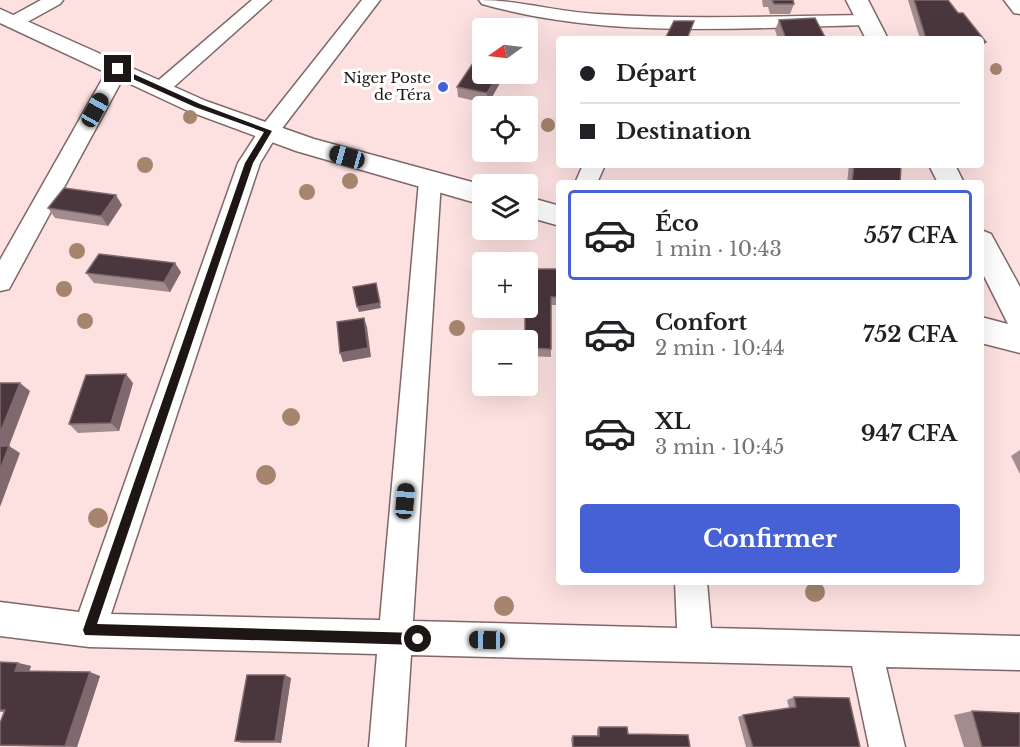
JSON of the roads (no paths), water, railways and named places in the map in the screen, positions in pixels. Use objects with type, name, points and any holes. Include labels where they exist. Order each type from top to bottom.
[{"type":"main road","points":[[857,0],[872,30]]},
{"type":"main road","points":[[4,19],[197,105],[305,145],[472,192]]},
{"type":"main road","points":[[538,210],[556,215]]},
{"type":"main road","points":[[984,247],[1020,317]]},
{"type":"main road","points":[[984,331],[1020,340]]},
{"type":"street","points":[[4,19],[54,0]]},
{"type":"street","points":[[160,89],[262,0]]},
{"type":"street","points":[[89,630],[249,163],[268,131],[371,0]]},
{"type":"street","points":[[488,0],[552,8],[583,19],[653,31],[872,30]]},
{"type":"street","points":[[1013,0],[1020,9]]},
{"type":"street","points":[[0,282],[118,69]]},
{"type":"street","points":[[387,747],[430,181]]},
{"type":"street","points":[[691,585],[695,645]]},
{"type":"street","points":[[0,620],[89,630],[1020,653]]},
{"type":"street","points":[[865,649],[887,747]]},
{"type":"place","name":"Niger Poste de Téra","points":[[443,87]]}]
